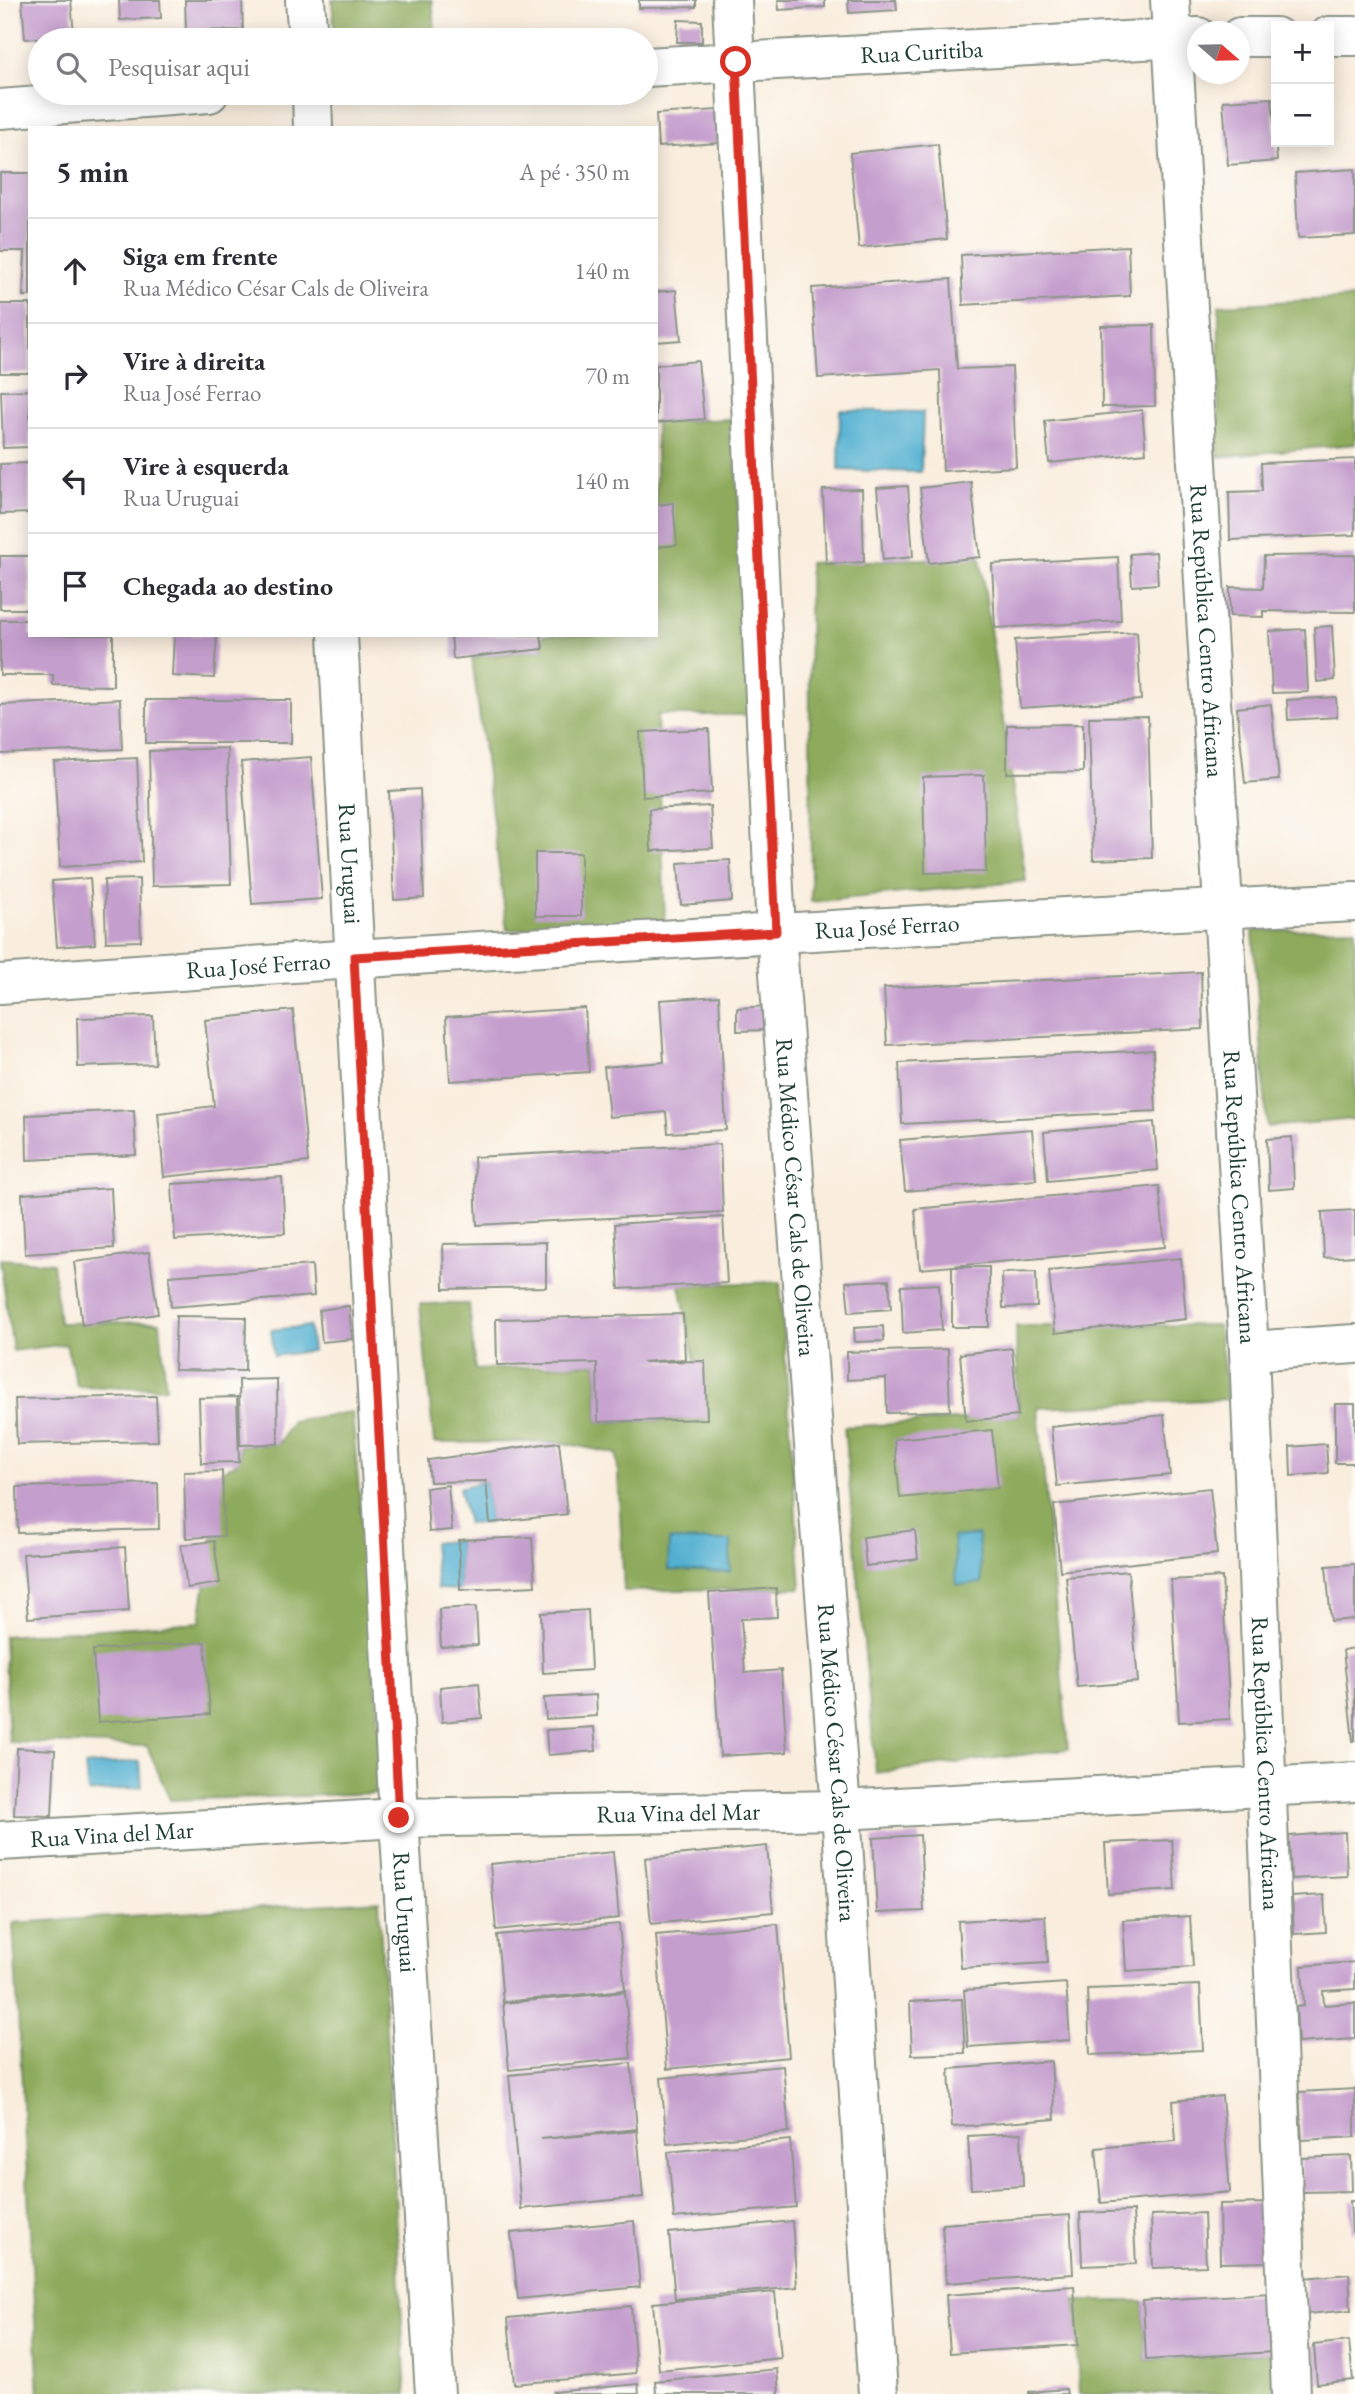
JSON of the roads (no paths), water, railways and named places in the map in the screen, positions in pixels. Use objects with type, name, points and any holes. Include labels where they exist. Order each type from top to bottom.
[{"type":"street","points":[[305,0],[307,28]]},
{"type":"street","name":"Rua Médico César Cals de Oliveira","points":[[732,0],[776,932],[841,1810],[878,2394]]},
{"type":"street","name":"Rua República Centro Africana","points":[[1170,0],[1185,38],[1224,909],[1249,1351],[1291,2394]]},
{"type":"street","points":[[1334,36],[1355,36]]},
{"type":"street","points":[[1250,37],[1271,37]]},
{"type":"street","name":"Rua Curitiba","points":[[658,66],[1185,38]]},
{"type":"street","points":[[0,108],[42,105]]},
{"type":"street","points":[[312,105],[313,126]]},
{"type":"street","name":"Rua Uruguai","points":[[338,637],[399,1818],[435,2394]]},
{"type":"street","name":"Rua José Ferrao","points":[[0,984],[354,957],[1355,902]]},
{"type":"street","points":[[1249,1351],[1355,1344]]},
{"type":"street","name":"Rua Vina del Mar","points":[[0,1841],[399,1818],[841,1810],[1266,1789],[1355,1782]]},
{"type":"water","points":[[840,410],[923,412],[921,472],[839,470]]},
{"type":"water","points":[[309,1326],[312,1351],[274,1356],[271,1330]]},
{"type":"water","points":[[486,1481],[490,1523],[468,1524],[459,1488]]},
{"type":"water","points":[[978,1535],[982,1583],[957,1585],[953,1537]]},
{"type":"water","points":[[459,1540],[460,1590],[437,1589],[433,1543]]},
{"type":"water","points":[[669,1540],[731,1541],[730,1572],[668,1570]]},
{"type":"water","points":[[140,1761],[142,1787],[88,1793],[85,1766]]}]
